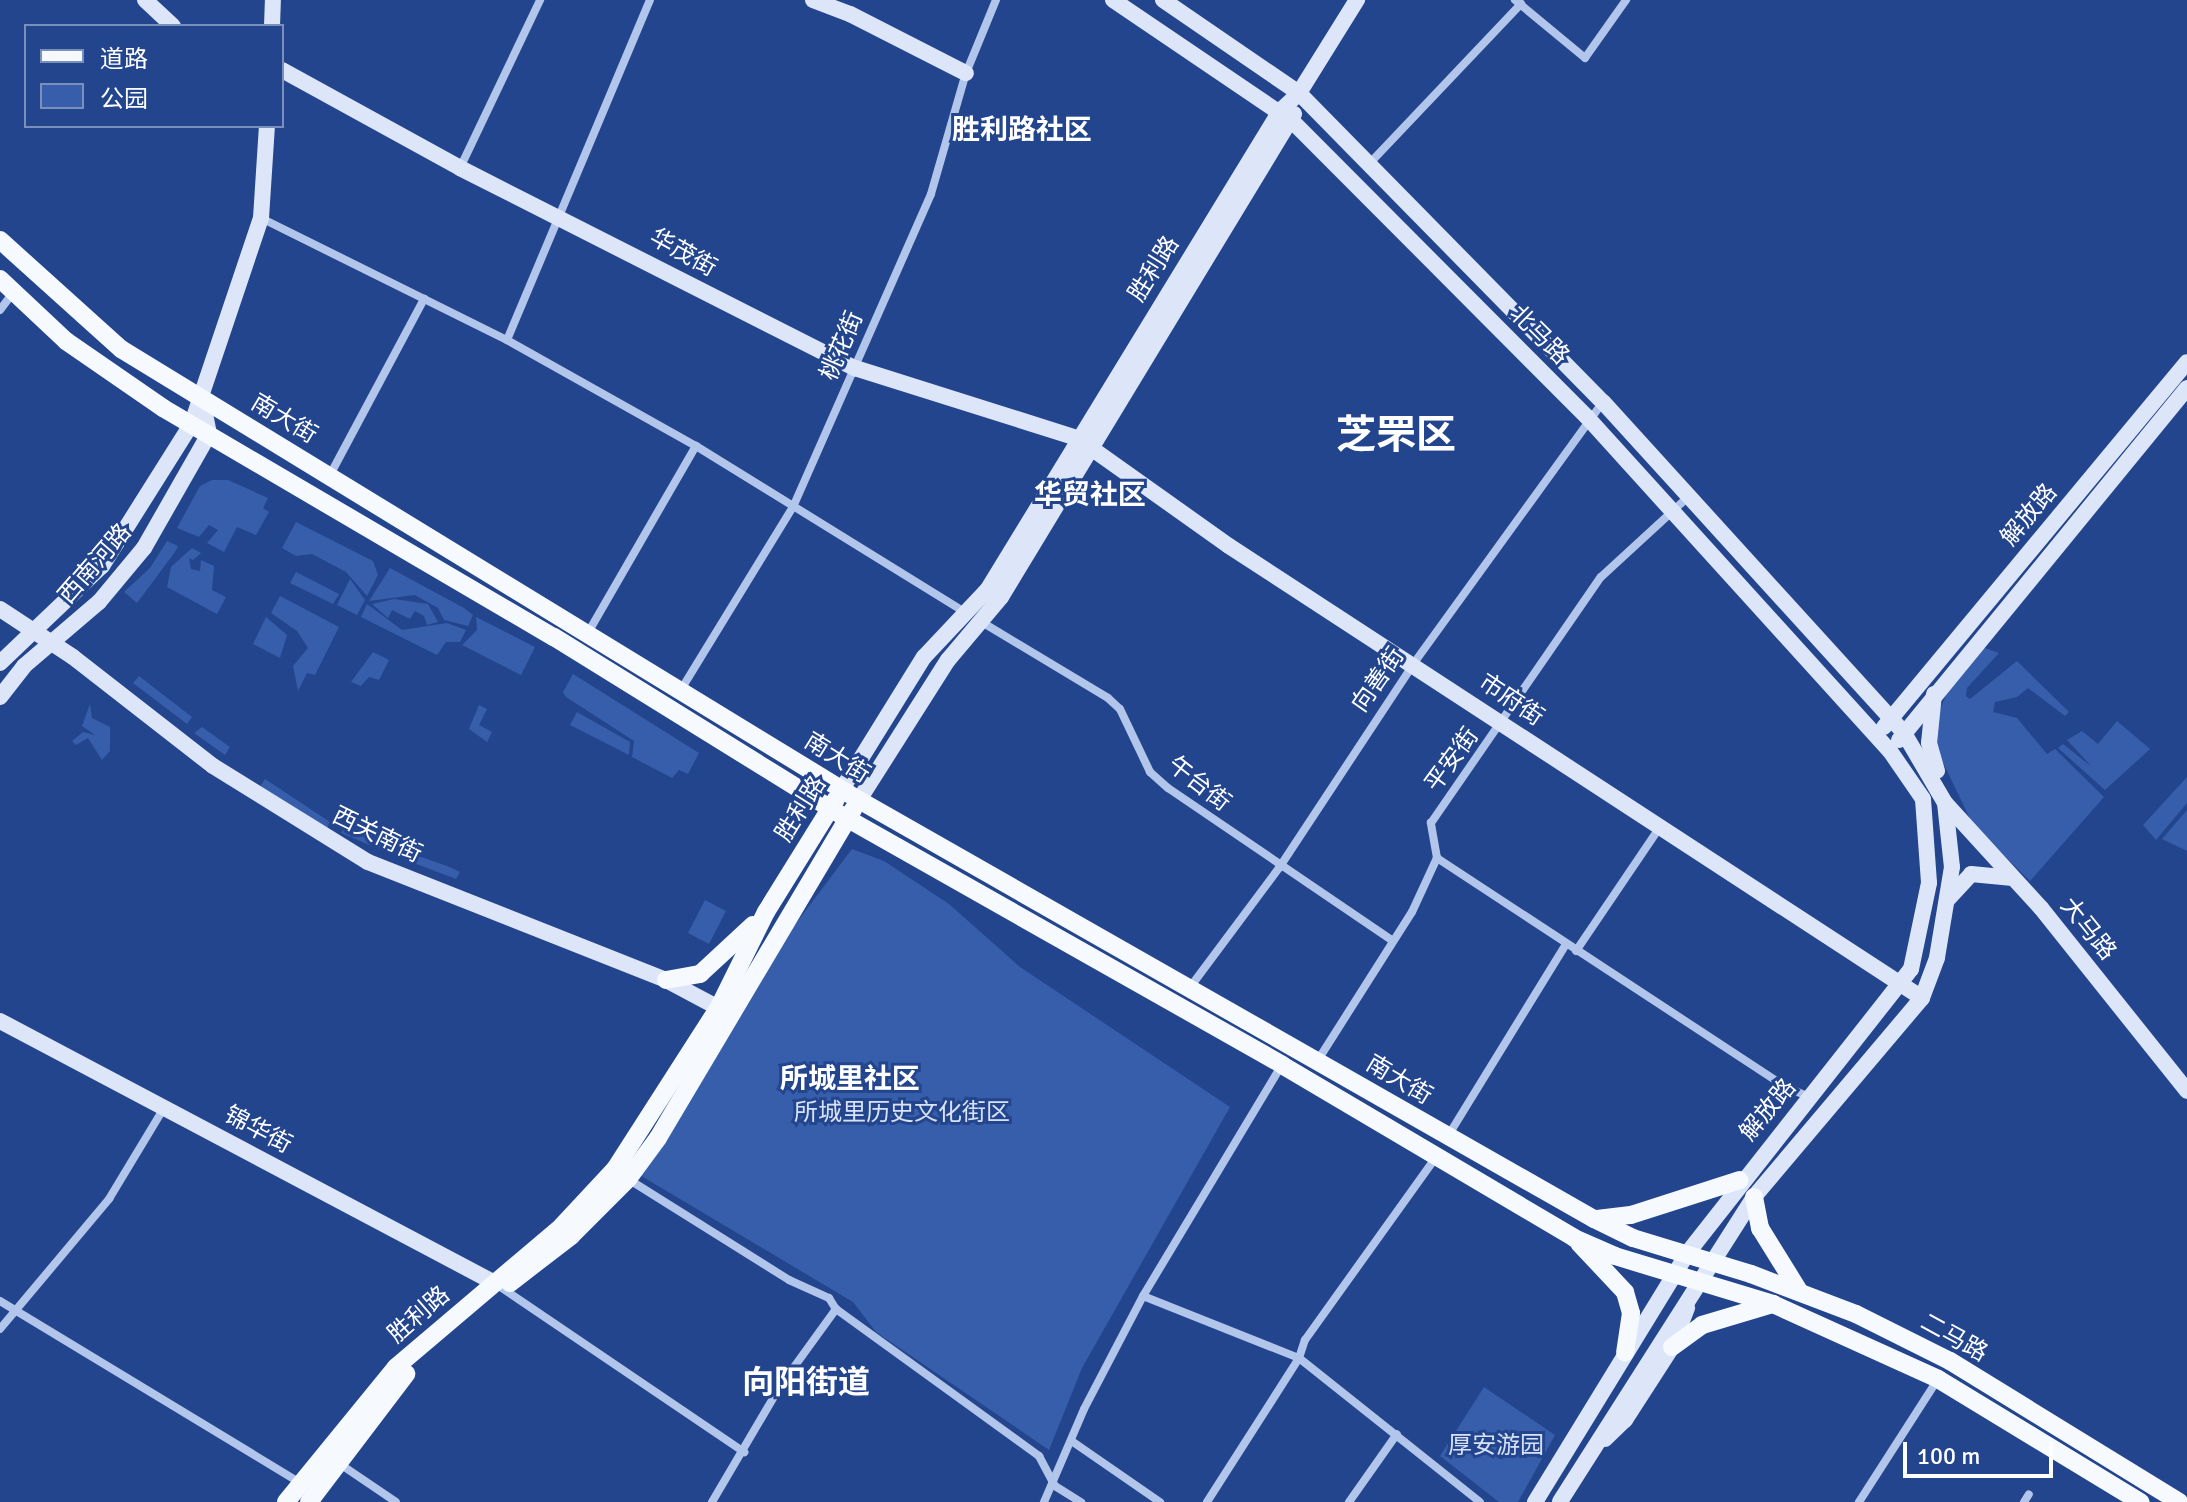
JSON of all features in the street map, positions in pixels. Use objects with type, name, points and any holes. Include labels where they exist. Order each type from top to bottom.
[{"type":"main road","points":[[145,0],[171,24]]},
{"type":"main road","points":[[272,24],[273,0]]},
{"type":"main road","points":[[813,0],[966,73]]},
{"type":"main road","name":"北马路","points":[[1113,0],[1286,116],[1587,417],[1890,751]]},
{"type":"main road","name":"北马路","points":[[1163,0],[1299,93],[1603,402],[1904,733]]},
{"type":"main road","name":"胜利路","points":[[309,1502],[330,1458],[396,1367],[498,1285],[622,1174],[948,660],[988,589],[1084,442],[1357,0]]},
{"type":"main road","name":"华茂街","points":[[284,71],[460,168],[855,368],[1084,442]]},
{"type":"main road","name":"西南河路","points":[[0,663],[102,566],[192,423],[202,399],[212,355],[261,218],[267,128]]},
{"type":"main road","name":"南大街","points":[[0,240],[111,342],[589,631],[859,800],[1191,986],[1594,1219],[1633,1238],[1687,1254]]},
{"type":"main road","name":"南大街","points":[[7,286],[102,368],[554,637],[830,809],[1282,1065],[1574,1238],[1675,1274]]},
{"type":"main road","name":"解放路","points":[[1877,736],[2187,362]]},
{"type":"main road","name":"解放路","points":[[1890,751],[2187,388]]},
{"type":"main road","name":"西南河路","points":[[0,697],[24,666],[55,644],[144,548],[209,434],[202,399]]},
{"type":"main road","name":"市府街","points":[[1084,442],[1229,546],[1414,663],[1922,998]]},
{"type":"main road","name":"西关南街","points":[[0,609],[55,644],[213,766],[368,862],[666,980],[727,1012]]},
{"type":"main road","name":"胜利路","points":[[727,1012],[766,912],[924,657],[974,617]]},
{"type":"main road","name":"大马路","points":[[1934,694],[1929,743],[1945,803],[2013,878],[2187,1091]]},
{"type":"main road","name":"解放路","points":[[1560,1502],[1754,1197],[1922,998],[1937,958],[1952,867],[1945,803],[1904,733]]},
{"type":"main road","points":[[1890,751],[1923,799],[1945,803]]},
{"type":"main road","name":"解放路","points":[[1535,1502],[1687,1254],[1740,1180],[1902,985],[1918,946],[1929,883],[1923,799]]},
{"type":"main road","points":[[1947,900],[1971,874],[2013,878]]},
{"type":"main road","points":[[666,980],[690,978],[712,966],[766,912]]},
{"type":"main road","name":"锦华街","points":[[0,1021],[498,1285]]},
{"type":"main road","points":[[1594,1219],[1631,1215],[1740,1180]]},
{"type":"main road","points":[[1754,1197],[1760,1228],[1799,1291]]},
{"type":"main road","points":[[1574,1238],[1625,1292],[1631,1313],[1625,1353]]},
{"type":"main road","name":"二马路","points":[[1687,1254],[1799,1291],[1950,1361],[2179,1502]]},
{"type":"main road","name":"二马路","points":[[1675,1274],[1694,1287],[1773,1304],[1938,1379],[2140,1502]]},
{"type":"main road","points":[[1589,1454],[1625,1420],[1672,1347],[1694,1287]]},
{"type":"main road","points":[[1672,1347],[1702,1325],[1773,1304]]},
{"type":"main road","name":"胜利路","points":[[286,1502],[299,1482],[330,1458]]},
{"type":"street","points":[[460,168],[540,0]]},
{"type":"street","points":[[507,340],[561,218],[650,0]]},
{"type":"street","name":"桃花街","points":[[682,688],[793,507],[931,194],[966,73],[996,0]]},
{"type":"street","points":[[1369,164],[1518,2],[1585,58],[1626,0]]},
{"type":"street","name":"午台街","points":[[261,218],[507,340],[696,446],[1108,698],[1120,709],[1150,772],[1279,868],[1392,940]]},
{"type":"street","points":[[0,310],[7,286]]},
{"type":"street","points":[[330,475],[424,299]]},
{"type":"street","name":"向善街","points":[[1191,986],[1279,868],[1414,663],[1587,417],[1603,402]]},
{"type":"street","points":[[589,631],[696,446]]},
{"type":"street","name":"平安街","points":[[1318,1060],[1412,912],[1437,858],[1431,823],[1503,724],[1601,577],[1689,496]]},
{"type":"street","points":[[1576,951],[1660,827]]},
{"type":"street","points":[[1437,858],[1782,1085],[1810,1098]]},
{"type":"street","points":[[1448,1137],[1566,944]]},
{"type":"street","points":[[1044,1502],[1055,1486],[1084,1409],[1143,1296],[1282,1065]]},
{"type":"street","points":[[0,1329],[109,1199],[164,1108]]},
{"type":"street","points":[[1207,1502],[1299,1358],[1305,1340],[1437,1157]]},
{"type":"street","points":[[622,1174],[789,1280],[829,1298],[836,1309],[1039,1456],[1055,1486],[1081,1502]]},
{"type":"street","points":[[498,1285],[744,1452]]},
{"type":"street","points":[[1143,1296],[1299,1358],[1480,1502]]},
{"type":"street","points":[[0,1301],[299,1482]]},
{"type":"street","points":[[712,1502],[781,1385],[836,1309]]},
{"type":"street","points":[[1859,1502],[1938,1379]]},
{"type":"street","points":[[1349,1502],[1397,1434]]},
{"type":"street","points":[[1073,1442],[1160,1502]]},
{"type":"street","points":[[330,1458],[396,1502]]},
{"type":"green space","points":[[212,480],[228,480],[268,498],[263,508],[269,512],[256,535],[237,527],[224,552],[207,543],[218,530],[209,525],[199,537],[177,528],[200,486]]},
{"type":"green space","points":[[296,522],[373,561],[378,575],[367,596],[346,572],[312,554],[296,556],[282,548]]},
{"type":"green space","points":[[167,541],[178,546],[137,603],[124,592],[150,568]]},
{"type":"green space","points":[[192,548],[201,553],[193,560],[189,558],[191,569],[200,571],[201,560],[214,566],[212,590],[226,597],[217,614],[167,587],[171,567]]},
{"type":"green space","points":[[390,568],[464,608],[473,615],[468,626],[444,620],[438,608],[415,595],[369,601]]},
{"type":"green space","points":[[296,572],[339,594],[333,604],[290,583]]},
{"type":"green space","points":[[350,579],[365,600],[357,615],[337,605]]},
{"type":"green space","points":[[280,596],[339,627],[315,675],[307,673],[298,691],[293,666],[308,648],[297,631],[271,613]]},
{"type":"green space","points":[[394,599],[428,604],[438,622],[427,625],[424,616],[415,611],[410,619],[392,610],[388,618],[372,604]]},
{"type":"green space","points":[[367,604],[402,630],[447,623],[466,630],[460,642],[446,642],[437,655],[361,617]]},
{"type":"green space","points":[[266,617],[287,635],[280,658],[253,644]]},
{"type":"green space","points":[[476,617],[535,647],[521,675],[462,645],[477,630]]},
{"type":"green space","points":[[1982,647],[1999,653],[1967,688],[1966,696],[1970,699],[2017,661],[2069,712],[2065,716],[2028,688],[2017,697],[1995,702],[1993,712],[2017,718],[2047,754],[2055,749],[2104,797],[2030,881],[1973,825],[1937,750],[1935,722],[1953,678]]},
{"type":"green space","points":[[373,652],[389,660],[379,680],[369,677],[361,686],[351,682]]},
{"type":"green space","points":[[573,674],[699,753],[688,774],[679,770],[672,778],[632,757],[634,741],[566,697],[563,692]]},
{"type":"green space","points":[[139,676],[192,717],[187,724],[133,683]]},
{"type":"green space","points":[[90,704],[92,718],[110,727],[110,751],[102,760],[88,738],[76,745],[72,741],[83,732],[95,735],[82,726]]},
{"type":"green space","points":[[479,705],[487,709],[479,725],[492,732],[487,742],[469,729]]},
{"type":"green space","points":[[577,712],[630,742],[629,755],[570,725]]},
{"type":"green space","points":[[2117,721],[2150,749],[2105,790],[2058,748],[2063,744],[2092,767],[2067,740],[2082,731],[2098,744]]},
{"type":"green space","points":[[202,727],[230,747],[225,755],[194,733]]},
{"type":"green space","points":[[2187,777],[2187,803],[2156,840],[2143,825]]},
{"type":"green space","points":[[265,779],[330,822],[327,829],[260,787]]},
{"type":"green space","points":[[2187,810],[2187,851],[2162,839]]},
{"type":"green space","points":[[345,826],[400,849],[384,851],[341,833]]},
{"type":"green space","name":"所城里历史文化街区","points":[[852,849],[884,861],[949,904],[1020,967],[1230,1107],[1082,1368],[1049,1450],[876,1332],[853,1302],[638,1174],[794,926]]},
{"type":"green space","points":[[407,852],[460,872],[456,879],[403,859]]},
{"type":"green space","points":[[705,900],[726,911],[709,944],[688,933]]},
{"type":"green space","name":"厚安游园","points":[[1484,1387],[1555,1435],[1518,1502],[1499,1502],[1440,1456]]},
{"type":"district","name":"胜利路社区","points":[[1022,130]]},
{"type":"district","name":"芝罘区","points":[[1396,435]]},
{"type":"district","name":"华贸社区","points":[[1090,495]]},
{"type":"district","name":"所城里社区","points":[[850,1079]]},
{"type":"district","name":"向阳街道","points":[[806,1383]]}]
